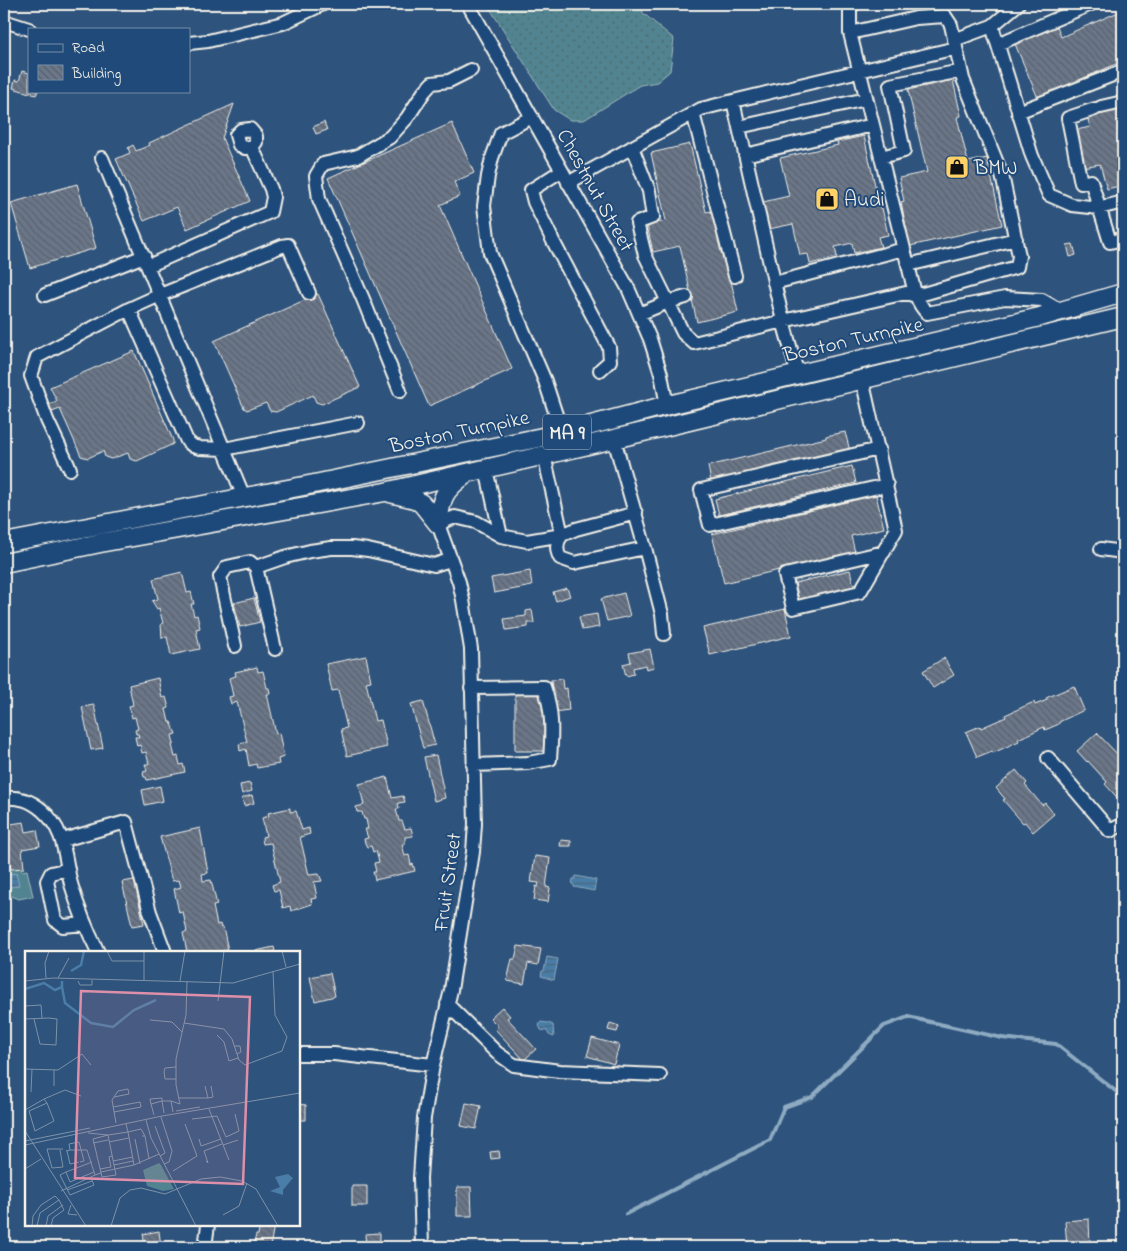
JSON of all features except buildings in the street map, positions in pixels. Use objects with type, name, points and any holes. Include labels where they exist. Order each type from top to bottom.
[{"type":"highway","name":"Boston Turnpike","points":[[4,543],[562,433],[1061,311],[1123,293]]},
{"type":"highway","name":"Boston Turnpike","points":[[4,563],[385,492],[1123,317]]},
{"type":"highway","points":[[438,524],[440,502],[443,497],[459,479],[478,471]]},
{"type":"highway","points":[[385,492],[415,499],[438,524]]},
{"type":"street","points":[[190,43],[208,41],[283,22],[322,4]]},
{"type":"street","name":"Chestnut Street","points":[[468,4],[628,288],[658,366],[667,406]]},
{"type":"street","points":[[854,4],[850,8],[850,33],[919,305],[927,313],[1005,298],[1042,300],[1061,311]]},
{"type":"street","points":[[568,183],[701,109],[885,64],[955,44],[992,26],[1017,4]]},
{"type":"street","points":[[998,44],[1091,4]]},
{"type":"street","points":[[632,147],[649,191],[653,218],[636,223],[645,255],[683,333],[694,343],[906,293],[916,296],[1017,267],[1019,256],[1002,175],[961,71],[951,25],[945,16],[916,18],[850,33]]},
{"type":"street","points":[[4,21],[28,29]]},
{"type":"street","points":[[992,26],[1032,156],[1049,195],[1072,205],[1099,208],[1123,202]]},
{"type":"street","points":[[881,157],[904,152],[885,64]]},
{"type":"street","points":[[400,391],[363,299],[319,199],[316,176],[323,164],[358,156],[390,137],[407,118],[432,83],[449,81],[471,70]]},
{"type":"street","points":[[890,85],[961,71]]},
{"type":"street","points":[[1018,112],[1123,71]]},
{"type":"street","points":[[738,127],[866,99]]},
{"type":"street","points":[[733,101],[783,321],[798,375]]},
{"type":"street","points":[[1123,102],[1068,118],[1080,183],[1091,181],[1110,242],[1123,239]]},
{"type":"street","points":[[693,114],[735,276]]},
{"type":"street","points":[[532,117],[501,133],[492,158],[484,206],[490,253],[545,380],[562,433]]},
{"type":"street","points":[[745,155],[873,125]]},
{"type":"street","points":[[45,295],[146,261],[270,212],[273,197],[271,189],[252,147]]},
{"type":"street","points":[[102,158],[244,497]]},
{"type":"street","points":[[561,171],[531,190],[553,241],[609,347],[610,361],[600,370]]},
{"type":"street","points":[[908,265],[1016,239]]},
{"type":"street","points":[[70,469],[47,420],[31,376],[37,357],[129,309],[282,246],[288,245],[309,293]]},
{"type":"street","points":[[774,283],[904,249]]},
{"type":"street","points":[[639,314],[686,297]]},
{"type":"street","points":[[129,309],[188,441],[193,446],[224,449],[358,423]]},
{"type":"street","points":[[862,379],[896,530],[884,552],[860,592],[793,608],[784,575],[884,552]]},
{"type":"street","points":[[614,439],[636,513],[662,614],[664,634]]},
{"type":"street","points":[[878,449],[701,490],[710,525],[887,485]]},
{"type":"street","points":[[544,455],[562,534],[557,544],[557,552],[560,558],[574,563],[645,548]]},
{"type":"street","points":[[478,471],[501,536]]},
{"type":"street","points":[[438,524],[455,517],[476,522],[501,536],[527,541],[562,534],[636,513]]},
{"type":"street","name":"Fruit Street","points":[[422,1247],[420,1178],[424,1118],[433,1065],[451,990],[473,852],[475,824],[471,649],[463,600],[438,524]]},
{"type":"street","points":[[256,567],[310,551],[332,548],[368,550],[434,564],[450,560]]},
{"type":"street","points":[[1101,549],[1123,552]]},
{"type":"street","points":[[234,646],[220,578],[227,567],[250,562],[256,567],[275,649]]},
{"type":"street","points":[[472,688],[544,687],[550,701],[553,732],[550,759],[528,763],[473,764]]},
{"type":"street","points":[[1048,758],[1110,831],[1123,824]]},
{"type":"street","points":[[4,798],[17,797],[35,804],[51,818],[58,828],[63,840],[78,907],[98,951]]},
{"type":"street","points":[[63,840],[126,822],[150,912],[165,951]]},
{"type":"street","points":[[68,869],[50,872],[47,881],[55,920],[63,926],[85,924]]},
{"type":"street","points":[[448,1004],[497,1053],[514,1065],[560,1071],[660,1075]]},
{"type":"street","points":[[300,1054],[334,1054],[433,1065]]},
{"type":"street","points":[[205,1247],[208,1226]]},
{"type":"green space","points":[[487,4],[641,4],[643,13],[674,39],[670,71],[657,82],[640,85],[584,120],[570,120],[554,110]]},
{"type":"green space","points":[[10,865],[11,869],[21,868],[22,871],[27,870],[33,896],[19,899],[12,896],[4,898],[4,866]]},
{"type":"water","points":[[16,873],[19,885],[4,889],[4,875]]},
{"type":"water","points":[[576,876],[596,880],[594,891],[574,887],[572,884]]},
{"type":"water","points":[[547,957],[558,959],[554,980],[541,976]]},
{"type":"water","points":[[541,1022],[553,1025],[554,1037],[549,1035],[547,1031],[541,1030],[539,1025]]},
{"type":"waterway","points":[[626,1214],[770,1140],[784,1107],[812,1097],[884,1026],[908,1017],[1002,1038],[1056,1044],[1123,1097]]},
{"type":"place","name":"BMW","points":[[957,167]]},
{"type":"place","name":"Audi","points":[[827,199]]}]
